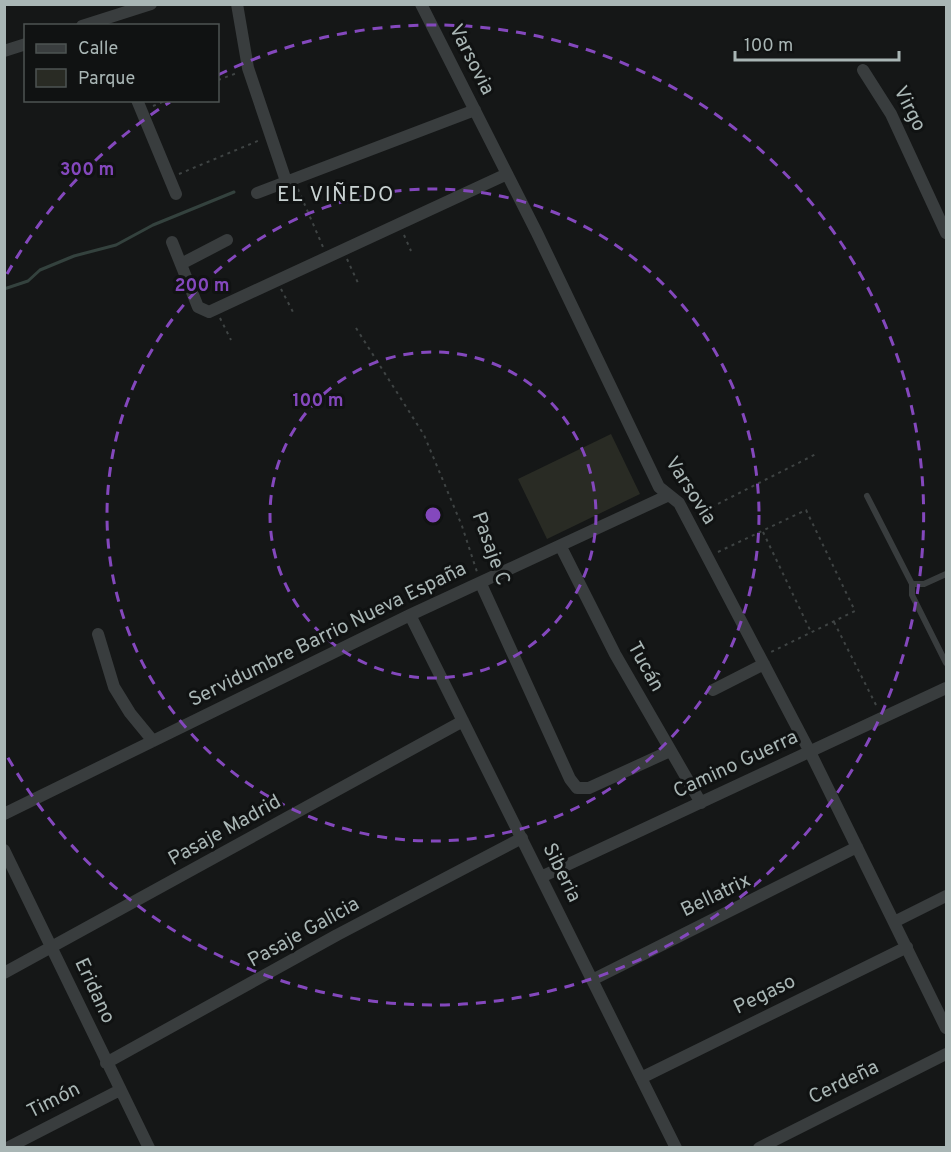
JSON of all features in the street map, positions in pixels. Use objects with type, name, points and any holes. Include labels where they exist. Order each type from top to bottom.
[{"type":"street","points":[[105,22],[151,4]]},
{"type":"street","points":[[237,4],[248,68],[271,136],[290,180]]},
{"type":"street","name":"Varsovia","points":[[422,4],[659,487],[679,503],[708,557],[810,752],[946,1028]]},
{"type":"street","points":[[4,51],[24,45]]},
{"type":"street","name":"Virgo","points":[[863,70],[891,114],[946,233]]},
{"type":"street","points":[[139,106],[176,194]]},
{"type":"street","points":[[257,193],[475,110]]},
{"type":"street","points":[[172,242],[198,307],[202,311],[216,310],[507,174]]},
{"type":"street","points":[[181,264],[227,240]]},
{"type":"street","name":"Servidumbre Barrio Nueva España","points":[[4,814],[410,615],[669,495]]},
{"type":"street","name":"Tucán","points":[[561,547],[615,654],[701,803]]},
{"type":"street","name":"Pasaje C","points":[[480,584],[570,779],[577,789],[589,788],[670,751]]},
{"type":"street","name":"Siberia","points":[[410,615],[676,1148]]},
{"type":"street","points":[[98,634],[114,687],[130,713],[153,741]]},
{"type":"street","points":[[714,690],[762,660]]},
{"type":"street","name":"Camino Guerra","points":[[541,877],[946,688]]},
{"type":"street","name":"Pasaje Madrid","points":[[4,973],[463,721]]},
{"type":"street","name":"Pasaje Galicia","points":[[106,1063],[337,935],[522,838]]},
{"type":"street","name":"Bellatrix","points":[[592,980],[858,848]]},
{"type":"street","name":"Eridano","points":[[4,850],[149,1148]]},
{"type":"street","points":[[894,922],[946,896]]},
{"type":"street","name":"Pegaso","points":[[641,1078],[907,947]]},
{"type":"street","name":"Cerdeña","points":[[759,1148],[946,1054]]},
{"type":"street","name":"Timón","points":[[7,1148],[120,1090]]},
{"type":"lane","points":[[867,496],[912,584],[912,595],[946,663]]},
{"type":"lane","points":[[912,584],[924,584],[946,574]]},
{"type":"path","points":[[219,80],[248,68]]},
{"type":"path","points":[[139,106],[158,102]]},
{"type":"path","points":[[169,178],[271,136]]},
{"type":"path","points":[[290,180],[327,258]]},
{"type":"path","points":[[398,225],[411,250]]},
{"type":"path","points":[[344,250],[358,283]]},
{"type":"path","points":[[277,282],[293,312]]},
{"type":"path","points":[[216,310],[231,340]]},
{"type":"path","name":"Pasaje C","points":[[356,328],[424,435],[462,526],[480,584]]},
{"type":"path","points":[[689,522],[698,514],[818,453]]},
{"type":"path","points":[[708,557],[806,510],[855,611],[762,660]]},
{"type":"path","points":[[763,531],[811,633]]},
{"type":"path","points":[[834,622],[882,718]]},
{"type":"green space","points":[[611,434],[640,494],[547,539],[518,479]]},
{"type":"waterway","points":[[4,289],[28,281],[40,270],[74,256],[116,245],[153,225],[234,192]]},
{"type":"district","name":"EL VIÑEDO","points":[[336,195]]}]
